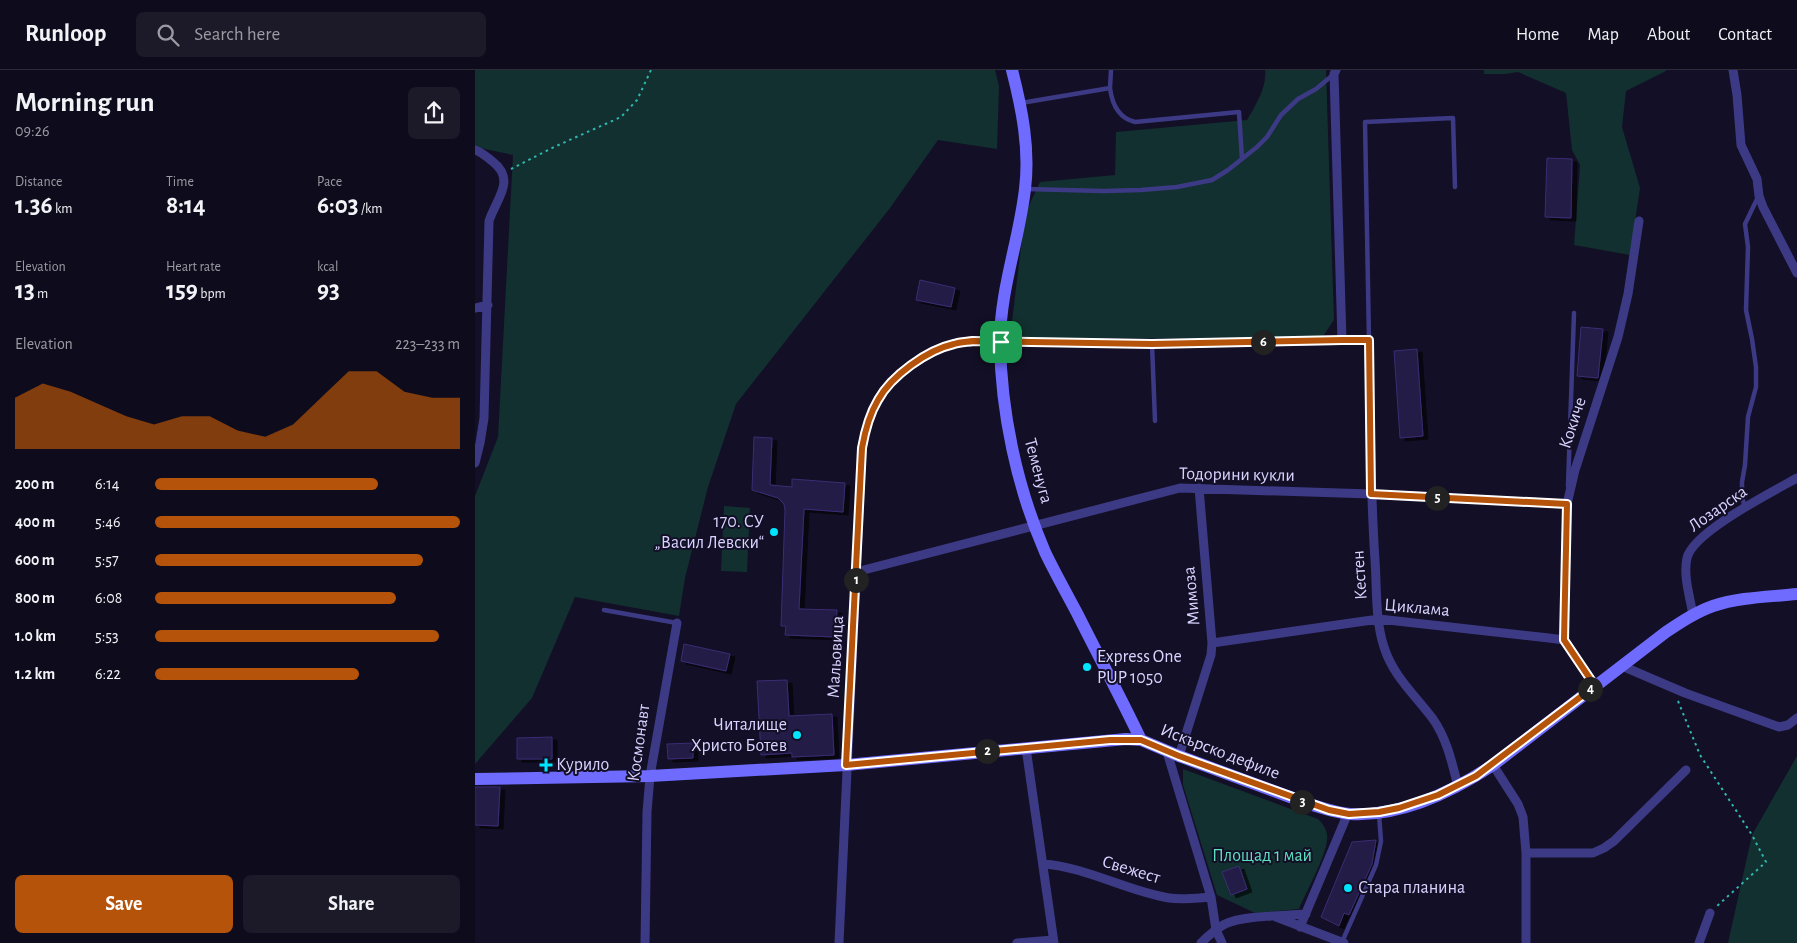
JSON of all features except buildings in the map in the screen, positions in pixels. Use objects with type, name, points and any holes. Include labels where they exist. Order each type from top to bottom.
[{"type":"main road","name":"Теменуга","points":[[1012,70],[1024,125],[1027,157],[1025,189],[1002,309],[1001,342],[1004,395],[1011,443],[1035,525],[1045,552],[1141,740]]},
{"type":"main road","name":"Искърско дефиле","points":[[475,779],[649,776],[846,765],[1110,740],[1141,740],[1173,754],[1309,804],[1349,814],[1379,812],[1418,803],[1458,786],[1493,765],[1665,632],[1693,614],[1712,606],[1732,601],[1797,594]]},
{"type":"street","points":[[1733,70],[1741,144],[1757,179],[1759,196],[1771,224],[1796,271]]},
{"type":"street","points":[[1335,72],[1342,340]]},
{"type":"street","points":[[475,150],[495,162],[503,173],[504,190],[493,209],[489,221],[484,409],[475,463]]},
{"type":"street","name":"Кокиче","points":[[1564,640],[1567,504],[1575,470],[1619,337],[1628,294],[1639,221]]},
{"type":"street","points":[[475,308],[488,304]]},
{"type":"street","name":"Мальовица","points":[[839,943],[862,448],[867,423],[878,398],[896,377],[933,352],[953,344],[973,341],[1152,344],[1369,340]]},
{"type":"street","name":"Кестен","points":[[1369,340],[1371,494],[1379,619],[1383,645],[1389,662],[1397,676],[1433,720],[1444,739],[1458,786]]},
{"type":"street","name":"Лозарска","points":[[1693,614],[1686,577],[1687,556],[1691,548],[1702,537],[1745,508],[1797,478]]},
{"type":"street","name":"Тодорини кукли","points":[[856,572],[1180,488],[1371,494],[1567,504]]},
{"type":"street","name":"Мимоза","points":[[1173,754],[1211,655],[1212,643],[1199,488]]},
{"type":"street","name":"Циклама","points":[[1212,643],[1379,619],[1564,640]]},
{"type":"street","name":"Космонавт","points":[[645,943],[649,776],[677,624]]},
{"type":"street","points":[[1564,640],[1595,686]]},
{"type":"street","points":[[1622,666],[1779,728],[1788,725],[1797,718]]},
{"type":"street","points":[[1017,943],[1053,941],[1026,748]]},
{"type":"street","points":[[1173,754],[1211,897],[1216,930],[1222,943]]},
{"type":"street","points":[[1493,765],[1518,804],[1523,817],[1526,943]]},
{"type":"street","points":[[1525,853],[1593,853],[1604,848],[1614,842],[1685,770]]},
{"type":"street","points":[[1300,927],[1349,814]]},
{"type":"street","name":"Свежест","points":[[1043,864],[1059,865],[1074,869],[1154,895],[1170,898],[1211,897]]},
{"type":"street","points":[[1699,943],[1710,912]]},
{"type":"street","points":[[1201,943],[1227,923],[1273,916],[1306,914]]},
{"type":"street","points":[[1273,916],[1343,943]]},
{"type":"lane","points":[[1111,70],[1110,88],[1112,101],[1125,120],[1135,122],[1239,112],[1242,159]]},
{"type":"lane","points":[[1025,189],[1103,191],[1177,187],[1212,180],[1257,147],[1267,137],[1281,115],[1298,99],[1316,90],[1335,72]]},
{"type":"lane","points":[[1020,104],[1110,88]]},
{"type":"lane","points":[[1369,340],[1365,122],[1453,118],[1455,187]]},
{"type":"lane","points":[[1745,508],[1742,482],[1748,417],[1756,387],[1756,367],[1746,310],[1747,247],[1745,224],[1759,196]]},
{"type":"lane","points":[[1567,504],[1574,312]]},
{"type":"lane","points":[[1152,344],[1155,421]]},
{"type":"lane","name":"Космонавт","points":[[604,610],[677,624]]},
{"type":"lane","points":[[1343,943],[1378,859],[1381,841],[1379,812]]},
{"type":"path","points":[[503,173],[554,147],[621,117],[637,100],[651,70]]},
{"type":"path","points":[[1672,687],[1700,755],[1752,835],[1766,862],[1710,912]]},
{"type":"green space","points":[[475,70],[995,70],[999,86],[997,149],[938,140],[890,208],[736,404],[708,487],[685,578],[679,616],[575,597],[532,698],[475,764],[475,496],[498,437],[513,155],[475,147]]},
{"type":"green space","points":[[1265,70],[1326,70],[1334,320],[1321,339],[1010,338],[1025,214],[1040,182],[1115,175],[1116,132],[1247,120],[1262,90]]},
{"type":"green space","points":[[1484,70],[1666,70],[1626,91],[1622,127],[1640,188],[1630,255],[1574,245],[1580,165],[1572,150],[1566,93],[1518,72],[1484,74]]},
{"type":"green space","points":[[724,506],[750,508],[747,572],[721,571]]},
{"type":"green space","points":[[1797,756],[1797,943],[1728,943],[1752,835]]},
{"type":"green space","name":"Площад 1 май","points":[[1183,769],[1318,819],[1327,834],[1326,847],[1299,909],[1255,913],[1217,895],[1183,785]]},
{"type":"place","name":"170. СУ „Васил Левски“","points":[[774,532]]},
{"type":"place","name":"Express One PUP 1050","points":[[1087,667]]},
{"type":"place","name":"Читалище Христо Ботев","points":[[797,735]]},
{"type":"place","name":"Курило","points":[[546,765]]},
{"type":"place","name":"Стара планина","points":[[1348,888]]},
{"type":"route","points":[[1369,340],[1371,494],[1567,504],[1564,640],[1595,686],[1493,765],[1458,786],[1418,803],[1364,814],[1349,814],[1309,804],[1141,740],[1110,740],[846,765],[860,473],[867,423],[878,398],[896,377],[913,364],[933,352],[953,344],[973,341],[1001,342],[1152,344],[1369,340]]}]
